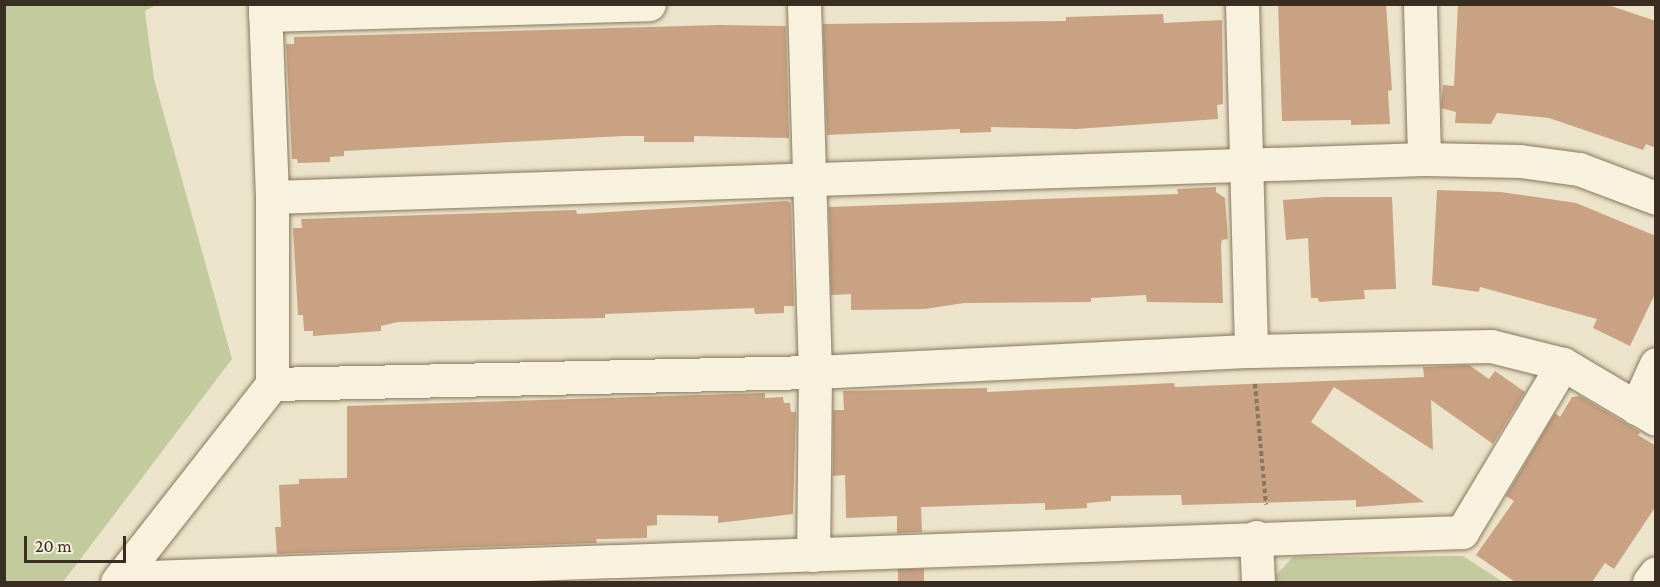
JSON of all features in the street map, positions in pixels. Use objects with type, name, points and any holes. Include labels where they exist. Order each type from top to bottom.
[{"type":"street","points":[[118,580],[272,384],[272,197],[265,10],[649,4]]},
{"type":"street","points":[[804,4],[815,372],[813,555]]},
{"type":"street","points":[[1242,4],[1251,351]]},
{"type":"street","points":[[1420,4],[1424,159]]},
{"type":"street","points":[[272,197],[808,182],[1424,159],[1520,161],[1579,169],[1656,198]]},
{"type":"street","points":[[272,384],[815,372],[1251,351],[1491,346],[1563,364],[1646,413],[1656,364]]},
{"type":"street","points":[[118,580],[600,572],[813,555],[1262,536],[1462,532],[1563,364]]},
{"type":"street","points":[[1258,582],[1262,536]]},
{"type":"street","points":[[1649,582],[1656,573]]},
{"type":"path","points":[[1251,351],[1262,536]]},
{"type":"green space","points":[[4,5],[156,5],[145,11],[154,79],[232,359],[63,582],[5,582]]},
{"type":"green space","points":[[1463,556],[1503,582],[1276,582],[1276,575],[1293,557]]},
{"type":"building","points":[[1278,4],[1386,4],[1392,90],[1388,91],[1390,124],[1351,125],[1351,120],[1282,121]]},
{"type":"building","points":[[1458,4],[1605,4],[1656,21],[1656,148],[1646,144],[1643,150],[1549,118],[1497,113],[1491,124],[1455,123],[1456,112],[1441,108],[1443,85],[1454,86]]},
{"type":"building","points":[[1163,14],[1164,23],[1222,20],[1223,104],[1217,105],[1218,119],[1076,129],[991,127],[991,132],[960,133],[960,129],[827,135],[823,24],[1066,21],[1066,17]]},
{"type":"building","points":[[719,25],[786,26],[789,138],[694,136],[694,142],[644,142],[644,136],[623,136],[344,151],[344,156],[330,157],[330,162],[298,163],[297,159],[292,159],[286,44],[294,44],[294,37]]},
{"type":"building","points":[[1216,187],[1216,192],[1225,198],[1228,239],[1222,240],[1221,245],[1223,303],[1147,302],[1146,295],[1091,298],[1091,302],[964,303],[925,309],[851,310],[851,294],[831,295],[829,207],[1178,194],[1177,189]]},
{"type":"building","points":[[1437,190],[1501,192],[1576,203],[1656,236],[1656,292],[1630,346],[1593,328],[1597,319],[1480,287],[1479,292],[1432,285]]},
{"type":"building","points":[[1325,197],[1392,197],[1396,289],[1364,290],[1365,299],[1319,302],[1318,298],[1311,298],[1308,238],[1286,240],[1283,200]]},
{"type":"building","points":[[787,201],[791,203],[794,306],[784,306],[784,313],[755,314],[754,308],[605,314],[605,318],[398,322],[381,326],[381,331],[313,336],[313,331],[304,331],[303,315],[298,315],[293,228],[302,228],[301,219],[576,210],[577,214]]},
{"type":"building","points":[[1469,365],[1489,379],[1495,371],[1525,392],[1493,444],[1431,400],[1433,450],[1334,387],[1311,422],[1424,502],[1356,507],[1356,500],[1182,505],[1181,495],[1111,496],[1111,501],[1087,503],[1087,508],[1045,510],[1045,503],[921,507],[922,532],[897,533],[897,516],[846,518],[845,475],[833,476],[833,410],[844,410],[843,391],[987,388],[987,392],[1174,383],[1175,387],[1424,377],[1423,367]]},
{"type":"building","points":[[765,393],[765,398],[783,397],[784,403],[790,403],[791,412],[796,412],[793,514],[718,523],[718,516],[657,515],[657,525],[647,526],[647,538],[596,539],[597,543],[277,554],[275,527],[281,527],[279,485],[299,484],[299,479],[347,478],[347,406]]},
{"type":"building","points":[[1580,396],[1640,432],[1638,435],[1656,446],[1656,506],[1614,569],[1605,563],[1592,582],[1515,582],[1476,555],[1514,501],[1506,496],[1555,413],[1560,417],[1572,397]]},
{"type":"building","points":[[898,569],[924,569],[924,582],[898,582]]}]
